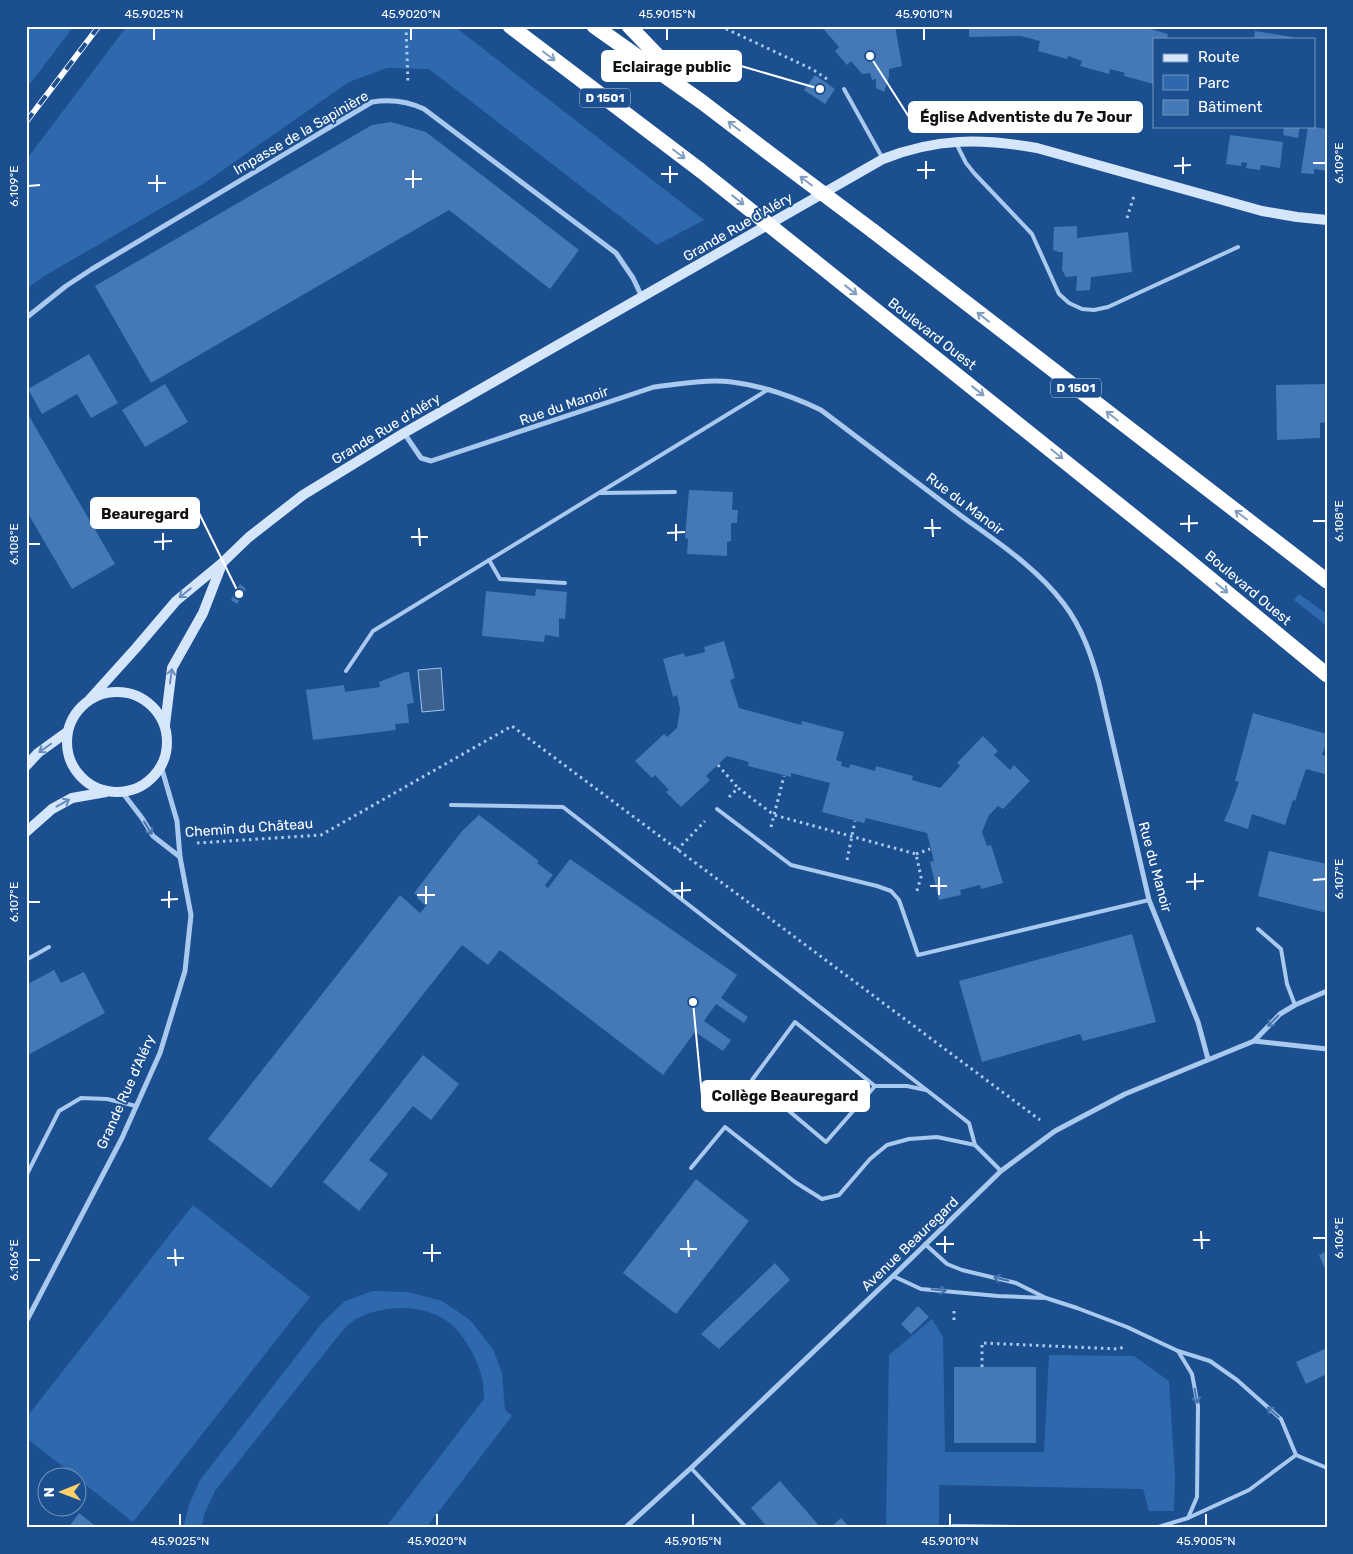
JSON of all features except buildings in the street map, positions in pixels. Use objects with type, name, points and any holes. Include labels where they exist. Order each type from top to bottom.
[{"type":"highway","name":"Boulevard Ouest","points":[[510,26],[700,170],[1154,532],[1327,675]]},
{"type":"highway","name":"D 1501","points":[[594,26],[702,102],[873,231],[1280,544]]},
{"type":"highway","points":[[630,26],[702,102]]},
{"type":"highway","points":[[1280,544],[1327,568]]},
{"type":"highway","points":[[1280,544],[1327,581]]},
{"type":"street","name":"Impasse de la Sapinière","points":[[26,318],[66,286],[372,102],[385,100],[408,102],[424,110],[616,253],[642,298]]},
{"type":"street","name":"Grande Rue d'Aléry","points":[[90,698],[176,601],[222,563],[249,537],[303,494],[404,433],[884,160],[922,147],[966,141],[1004,142],[1037,148],[1262,210],[1297,217],[1327,220]]},
{"type":"street","name":"Rue du Manoir","points":[[404,433],[421,458],[430,461],[654,387],[691,382],[730,381],[770,389],[795,397],[821,410],[1011,552],[1048,585],[1065,605],[1079,626],[1091,652],[1149,900],[1198,1022],[1208,1059]]},
{"type":"street","name":"Grande Rue d'Aléry","points":[[165,725],[172,668],[203,613],[222,563]]},
{"type":"street","points":[[26,832],[52,809],[72,798],[107,792],[122,792],[138,788],[151,779],[161,766],[168,746],[165,725],[158,711],[147,701],[134,694],[119,690],[104,692],[90,698],[80,707],[72,719],[67,732],[67,748],[72,763],[80,776],[92,786],[107,792]]},
{"type":"street","points":[[26,766],[38,753],[67,732]]},
{"type":"street","name":"Grande Rue d'Aléry","points":[[26,1322],[122,1138],[160,1053],[185,971],[191,915],[180,857],[177,821],[161,766]]},
{"type":"street","points":[[122,792],[153,836],[180,857]]},
{"type":"street","name":"Avenue Beauregard","points":[[625,1528],[691,1468],[1001,1171],[1055,1131],[1125,1094],[1254,1041],[1280,1014],[1327,991]]},
{"type":"street","name":"Avenue Beauregard","points":[[1254,1041],[1327,1049]]},
{"type":"lane","points":[[844,89],[884,160]]},
{"type":"lane","points":[[956,142],[966,163],[974,173],[1032,234],[1059,294],[1069,304],[1082,309],[1094,310],[1108,307],[1238,247]]},
{"type":"lane","points":[[346,671],[373,630],[770,389]]},
{"type":"lane","points":[[599,493],[675,492]]},
{"type":"lane","points":[[489,560],[500,578],[564,584]]},
{"type":"lane","points":[[451,805],[563,807],[969,1123],[975,1145],[1001,1171]]},
{"type":"lane","points":[[717,809],[791,865],[891,891],[899,900],[918,955],[1149,900]]},
{"type":"lane","points":[[1258,928],[1281,949],[1287,984],[1295,1005]]},
{"type":"lane","points":[[26,960],[49,947]]},
{"type":"lane","points":[[875,1086],[826,1142],[752,1080],[795,1022],[875,1086],[907,1086],[928,1090]]},
{"type":"lane","points":[[26,1176],[59,1111],[81,1098],[107,1099],[136,1106]]},
{"type":"lane","points":[[691,1168],[725,1127],[795,1182],[822,1200],[840,1194],[870,1159],[887,1145],[909,1139],[938,1137],[975,1145]]},
{"type":"lane","points":[[926,1244],[947,1264],[962,1270],[1016,1283],[1046,1298],[1078,1308],[1147,1336],[1178,1351],[1210,1361],[1237,1380],[1280,1419],[1296,1455],[1327,1468]]},
{"type":"lane","points":[[893,1276],[921,1289],[1046,1298]]},
{"type":"lane","points":[[1178,1351],[1192,1374],[1198,1406],[1197,1497],[1188,1518]]},
{"type":"lane","points":[[1155,1528],[1188,1518],[1249,1490],[1296,1455]]},
{"type":"lane","points":[[691,1468],[744,1525]]},
{"type":"lane","points":[[953,1526],[1080,1528]]},
{"type":"path","points":[[406,26],[408,102]]},
{"type":"path","points":[[720,26],[812,69],[844,89]]},
{"type":"path","points":[[1127,218],[1132,202]]},
{"type":"path","points":[[718,765],[738,788],[774,815],[916,854],[930,849]]},
{"type":"path","points":[[766,847],[784,776]]},
{"type":"path","points":[[678,850],[738,788]]},
{"type":"path","points":[[843,878],[855,821]]},
{"type":"path","name":"Chemin du Château","points":[[179,844],[321,835]]},
{"type":"path","points":[[908,926],[921,877],[916,854]]},
{"type":"path","points":[[1016,1103],[1055,1131]]},
{"type":"path","points":[[982,1367],[982,1343],[1119,1349],[1147,1336]]},
{"type":"green space","points":[[26,26],[74,26],[26,89]]},
{"type":"green space","points":[[127,26],[454,26],[704,220],[657,245],[429,69],[387,68],[349,82],[203,184],[46,275],[26,289],[26,160]]},
{"type":"green space","points":[[1299,594],[1327,614],[1327,626],[1294,600]]},
{"type":"green space","points":[[193,1205],[310,1297],[133,1522],[88,1487],[88,1466],[62,1466],[26,1438],[26,1418]]},
{"type":"green space","points":[[373,1291],[408,1292],[442,1301],[470,1320],[493,1349],[502,1373],[505,1410],[512,1416],[426,1528],[385,1528],[484,1399],[483,1381],[473,1354],[453,1326],[443,1318],[432,1313],[407,1308],[394,1308],[369,1313],[356,1319],[345,1328],[215,1491],[205,1512],[201,1528],[183,1528],[189,1505],[200,1480],[322,1323],[345,1301]]},
{"type":"green space","points":[[932,1319],[943,1337],[945,1452],[1044,1452],[1049,1355],[1134,1356],[1169,1381],[1175,1475],[1174,1511],[1149,1511],[1143,1489],[939,1485],[939,1528],[886,1528],[889,1355]]},
{"type":"shaded area","points":[[441,668],[444,710],[422,712],[418,670]]},
{"type":"railway","points":[[26,122],[99,26]]},
{"type":"place","name":"Église Adventiste du 7e Jour","points":[[870,56]]},
{"type":"place","name":"Eclairage public","points":[[820,89]]},
{"type":"place","name":"Beauregard","points":[[239,594]]},
{"type":"place","name":"Collège Beauregard","points":[[693,1002]]}]
